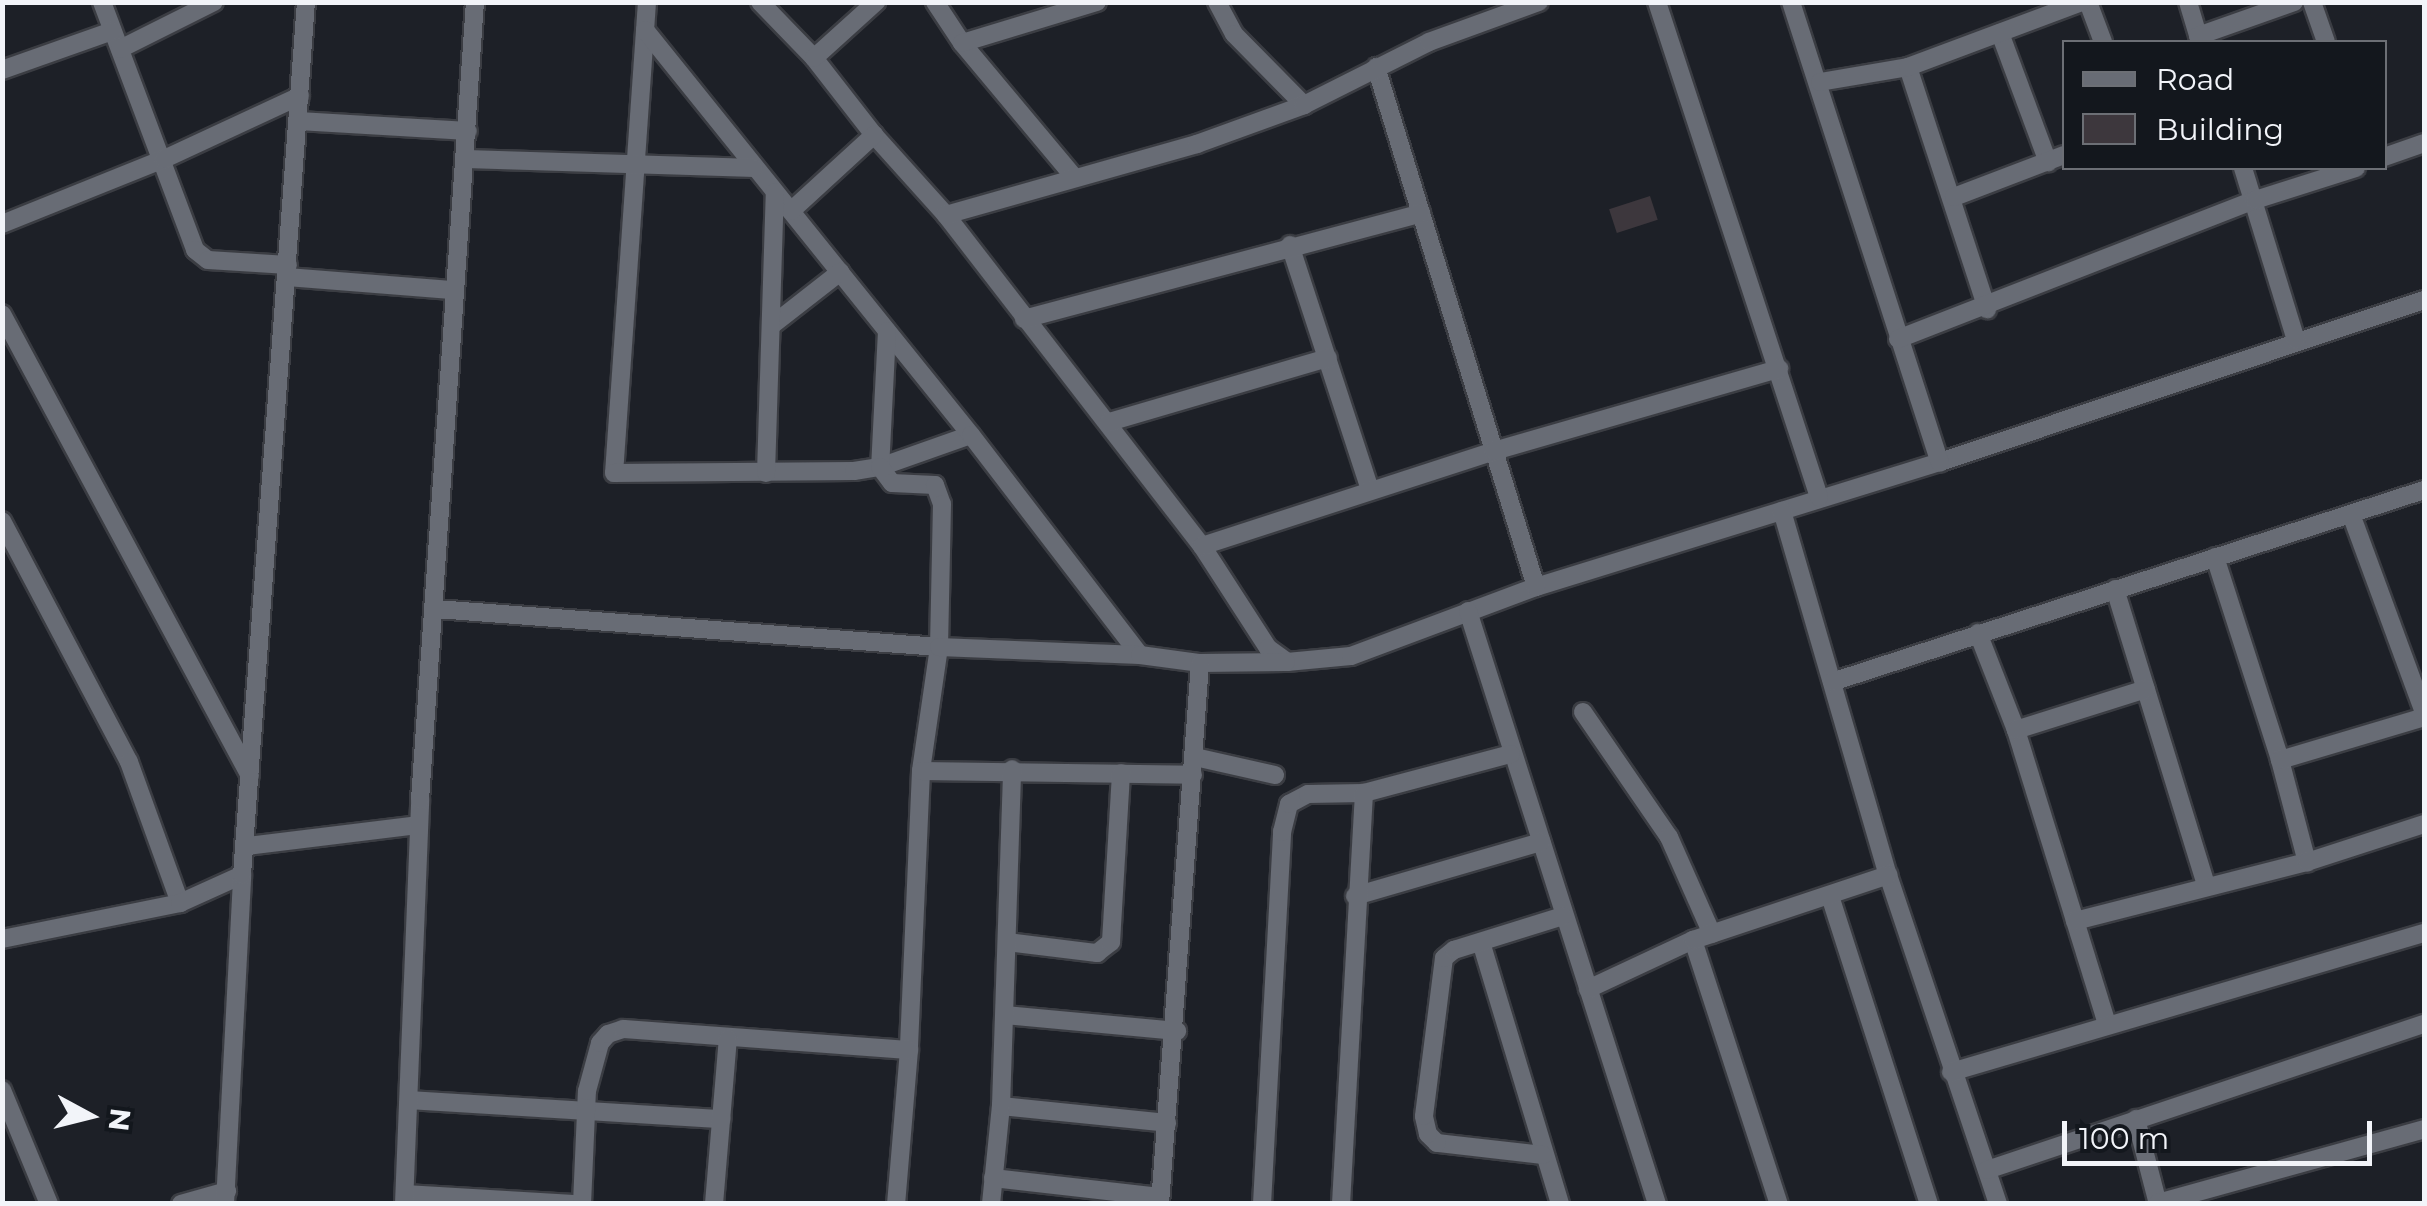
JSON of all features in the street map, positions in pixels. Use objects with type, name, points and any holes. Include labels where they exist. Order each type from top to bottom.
[{"type":"street","points":[[102,2],[201,258],[454,290]]},
{"type":"street","points":[[120,49],[214,2]]},
{"type":"street","points":[[181,1204],[226,1197],[242,874],[306,2]]},
{"type":"street","points":[[474,2],[467,159],[454,290],[419,825],[405,1198],[574,1204]]},
{"type":"street","points":[[647,2],[614,473],[766,473],[880,467],[971,435]]},
{"type":"street","points":[[760,2],[814,58],[874,135],[946,214],[1202,546],[1253,628],[1287,662]]},
{"type":"street","points":[[814,58],[876,2]]},
{"type":"street","points":[[935,2],[962,43],[1074,176]]},
{"type":"street","points":[[962,43],[1097,2]]},
{"type":"street","points":[[1218,2],[1234,34],[1304,105]]},
{"type":"street","points":[[946,214],[1196,144],[1304,105],[1502,9],[1539,2]]},
{"type":"street","points":[[1657,2],[1780,369],[1818,498]]},
{"type":"street","points":[[1791,2],[1940,462]]},
{"type":"street","points":[[1820,82],[1908,67],[2086,2],[2102,40]]},
{"type":"street","points":[[2188,2],[2199,39],[2294,2]]},
{"type":"street","points":[[2312,2],[2325,40]]},
{"type":"street","points":[[2,70],[112,30]]},
{"type":"street","points":[[645,30],[971,435],[1140,656]]},
{"type":"street","points":[[1954,197],[2056,159],[2000,33]]},
{"type":"street","points":[[1376,67],[1536,587]]},
{"type":"street","points":[[1908,67],[1954,197],[1987,309]]},
{"type":"street","points":[[2,224],[164,159],[300,96]]},
{"type":"street","points":[[299,121],[468,131]]},
{"type":"street","points":[[791,211],[874,135]]},
{"type":"street","points":[[2387,157],[2424,143]]},
{"type":"street","points":[[467,159],[754,168]]},
{"type":"street","points":[[2244,170],[2296,340]]},
{"type":"street","points":[[1898,340],[1987,309],[2255,200],[2350,170]]},
{"type":"street","points":[[766,473],[775,192]]},
{"type":"street","points":[[1024,319],[1421,213]]},
{"type":"street","points":[[1290,245],[1370,490]]},
{"type":"street","points":[[770,326],[840,272]]},
{"type":"street","points":[[436,608],[939,647],[1200,662],[1287,662],[1351,656],[1536,587],[1940,462],[2424,300]]},
{"type":"street","points":[[4,324],[250,777]]},
{"type":"street","points":[[888,331],[880,467],[892,483],[925,482],[940,492],[939,647],[921,771],[909,1050],[896,1204]]},
{"type":"street","points":[[1108,422],[1328,358]]},
{"type":"street","points":[[1202,546],[1494,451],[1780,369]]},
{"type":"street","points":[[1832,682],[2424,490]]},
{"type":"street","points":[[1782,511],[1888,875],[1998,1204]]},
{"type":"street","points":[[2280,760],[2424,715],[2350,514]]},
{"type":"street","points":[[2,521],[129,762],[180,903]]},
{"type":"street","points":[[2214,558],[2280,760],[2306,862]]},
{"type":"street","points":[[2115,589],[2206,886]]},
{"type":"street","points":[[1468,612],[1510,754],[1657,1204]]},
{"type":"street","points":[[1978,633],[2016,730],[2107,1024]]},
{"type":"street","points":[[993,1178],[1160,1200],[1176,1031],[1200,662]]},
{"type":"street","points":[[2016,730],[2146,690]]},
{"type":"street","points":[[1583,712],[1669,837],[1712,934]]},
{"type":"street","points":[[1262,1204],[1282,832],[1290,804],[1296,798],[1364,794],[1510,754]]},
{"type":"street","points":[[921,771],[1122,773],[1194,766],[1275,776]]},
{"type":"street","points":[[991,1204],[1001,1106],[1012,769]]},
{"type":"street","points":[[1007,942],[1097,954],[1111,942],[1122,773]]},
{"type":"street","points":[[1340,1204],[1355,896],[1364,794]]},
{"type":"street","points":[[2074,921],[2306,862],[2424,824]]},
{"type":"street","points":[[246,846],[419,825]]},
{"type":"street","points":[[1355,896],[1540,842]]},
{"type":"street","points":[[2,939],[180,903],[242,874]]},
{"type":"street","points":[[1588,988],[1693,940],[1888,875]]},
{"type":"street","points":[[1830,896],[1930,1204]]},
{"type":"street","points":[[1543,1156],[1436,1143],[1428,1134],[1424,1116],[1444,958],[1454,950],[1563,916]]},
{"type":"street","points":[[1951,1072],[2424,934]]},
{"type":"street","points":[[1693,940],[1779,1204]]},
{"type":"street","points":[[1481,942],[1560,1204]]},
{"type":"street","points":[[1005,1015],[1176,1031]]},
{"type":"street","points":[[1987,1170],[2424,1024]]},
{"type":"street","points":[[582,1204],[592,1066],[608,1034],[624,1029],[728,1040],[909,1050]]},
{"type":"street","points":[[714,1204],[728,1040]]},
{"type":"street","points":[[2,1090],[48,1204]]},
{"type":"street","points":[[410,1100],[721,1118]]},
{"type":"street","points":[[1001,1106],[1167,1124]]},
{"type":"street","points":[[2136,1119],[2158,1203],[2424,1130]]},
{"type":"building","points":[[1650,196],[1658,220],[1617,233],[1609,209]]}]
